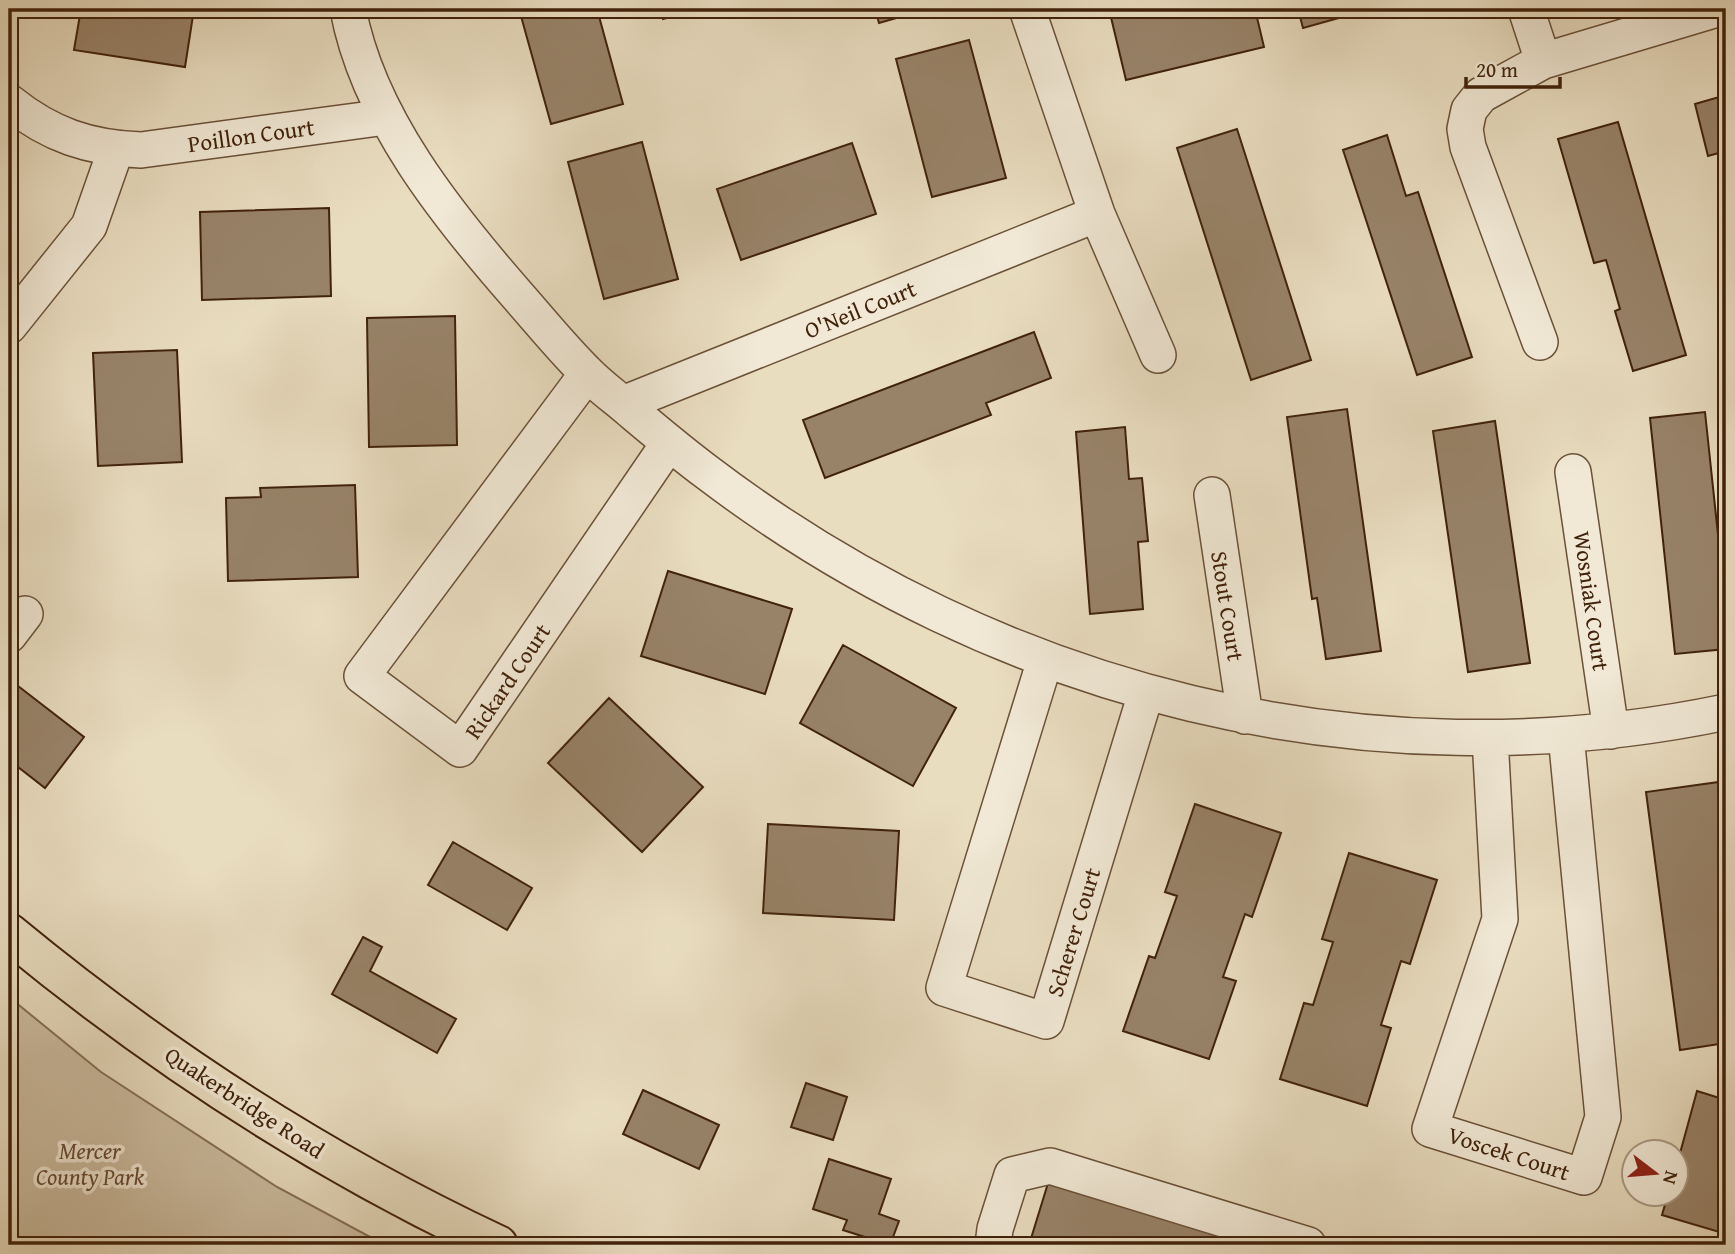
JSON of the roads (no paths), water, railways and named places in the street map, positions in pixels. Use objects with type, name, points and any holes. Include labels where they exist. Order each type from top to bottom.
[{"type":"main road","name":"Quakerbridge Road","points":[[9,933],[115,1016],[223,1091],[335,1160],[450,1223],[498,1245]]},
{"type":"street","points":[[348,9],[366,72],[386,117],[411,160],[481,255],[587,374],[669,443],[748,503],[825,554],[925,608],[1011,647],[1146,693],[1245,716],[1323,729],[1430,737],[1566,735],[1688,720],[1726,712]]},
{"type":"street","points":[[1027,9],[1097,214],[1158,355]]},
{"type":"street","points":[[1526,9],[1543,61]]},
{"type":"street","points":[[1541,342],[1468,147],[1465,129],[1469,110],[1481,95],[1543,61],[1717,9]]},
{"type":"street","name":"Poillon Court","points":[[9,103],[40,125],[76,141],[116,149],[141,150],[386,117]]},
{"type":"street","points":[[9,326],[89,226],[116,149]]},
{"type":"street","name":"O'Neil Court","points":[[623,404],[1097,214]]},
{"type":"street","name":"Rickard Court","points":[[587,374],[362,676],[460,749],[669,443]]},
{"type":"street","name":"Wosniak Court","points":[[1573,472],[1611,731]]},
{"type":"street","name":"Stout Court","points":[[1212,495],[1245,716]]},
{"type":"street","name":"Scherer Court","points":[[1045,660],[944,988],[1046,1020],[1146,693]]},
{"type":"street","name":"Voscek Court","points":[[1490,738],[1500,919],[1430,1129],[1584,1177],[1603,1117],[1566,735]]},
{"type":"street","points":[[993,1245],[995,1229],[1012,1175],[1050,1166],[1308,1245]]},
{"type":"park label","name":"Mercer County Park","points":[[90,1163]]}]
